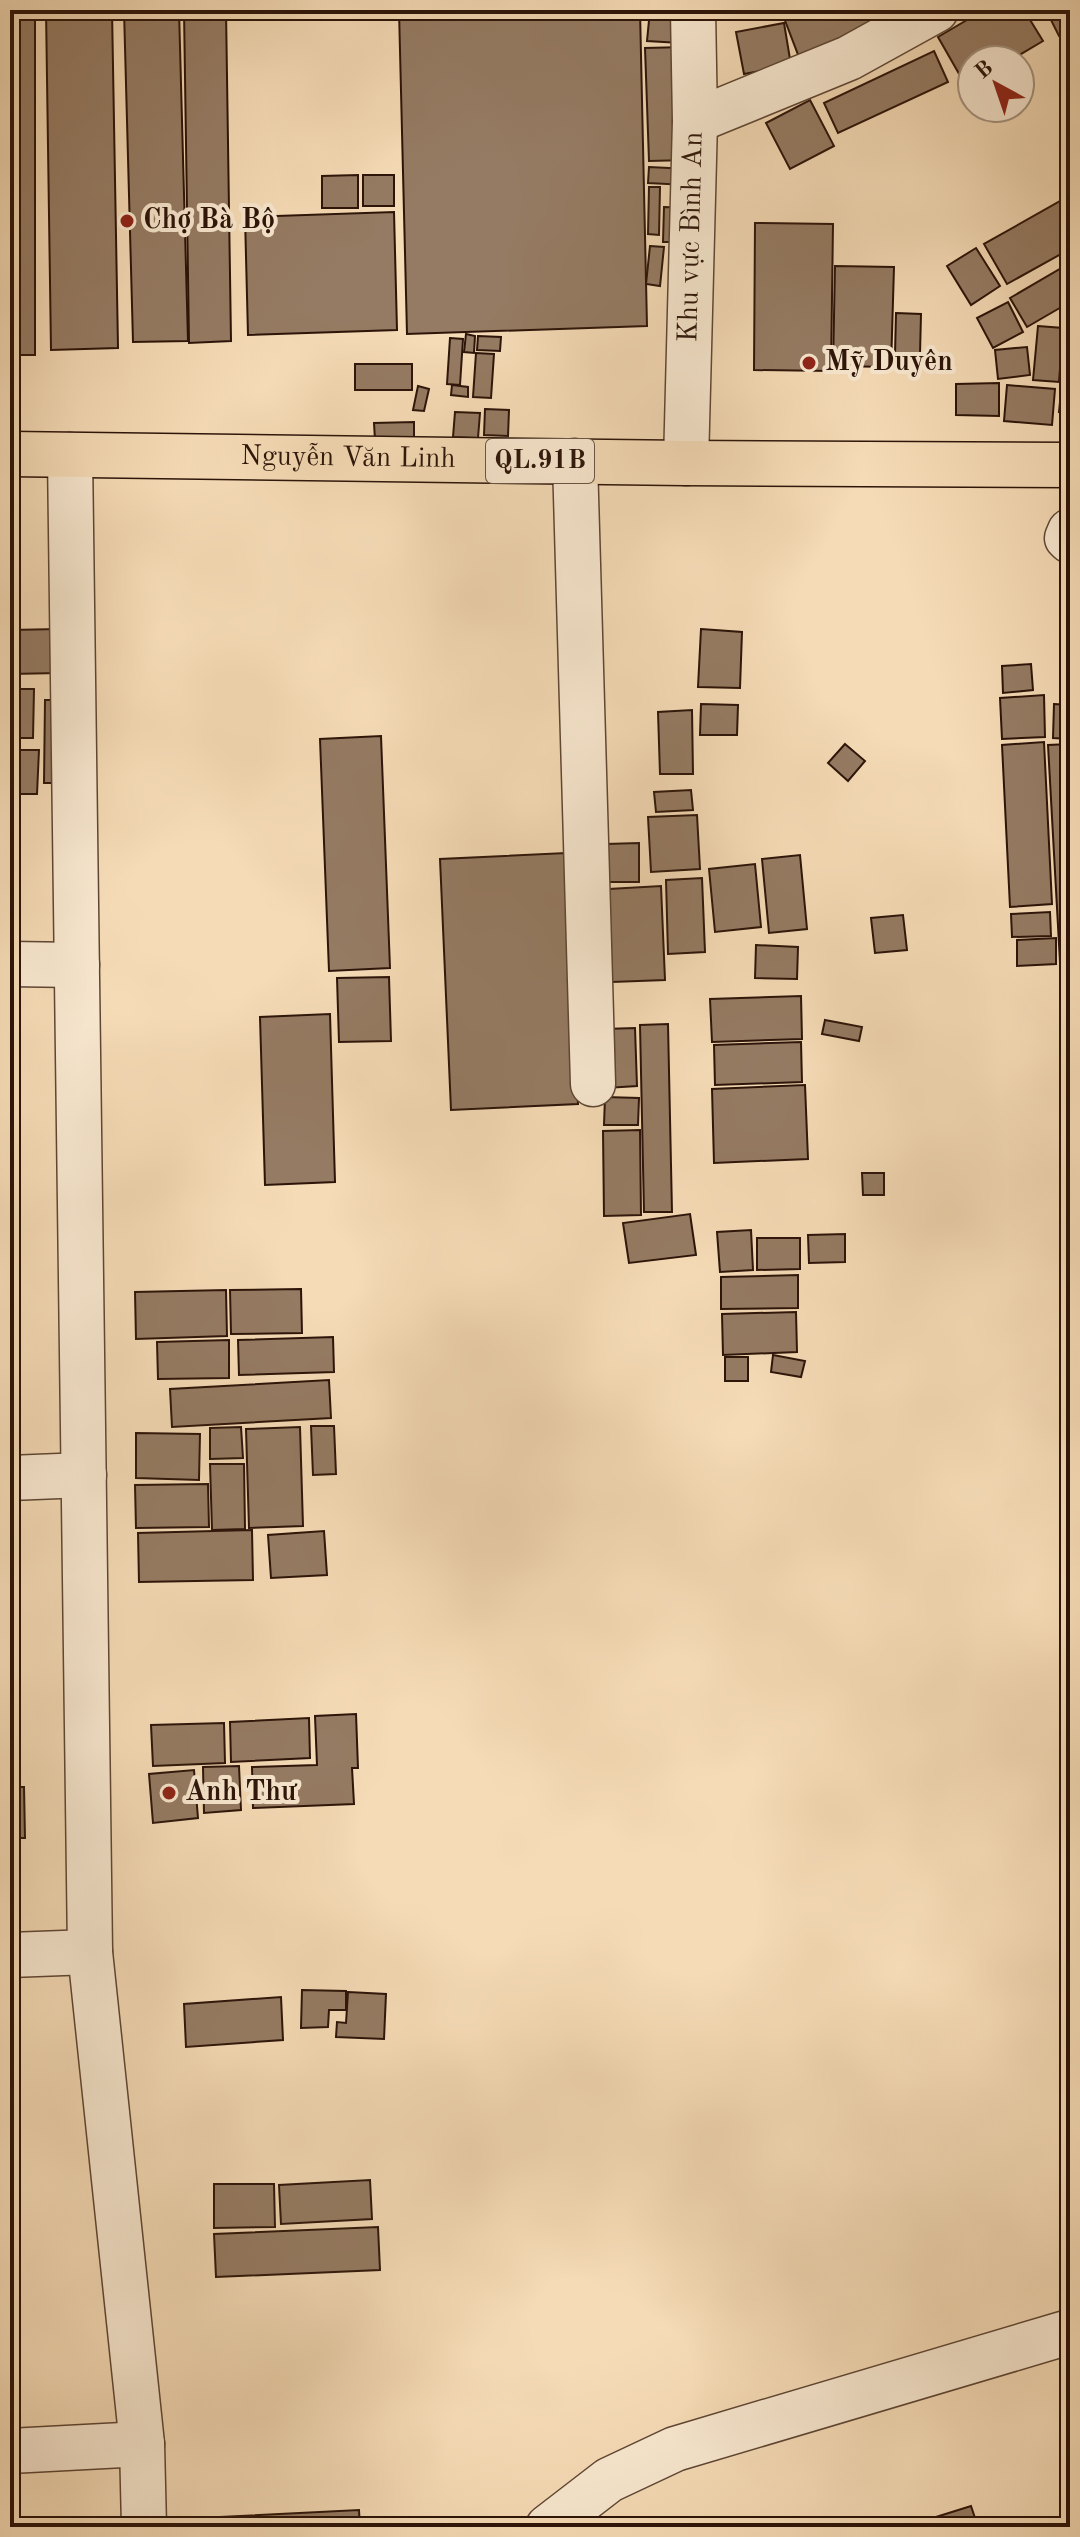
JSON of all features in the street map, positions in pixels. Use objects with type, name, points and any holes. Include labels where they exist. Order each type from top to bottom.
[{"type":"highway","name":"Nguyễn Văn Linh","points":[[10,454],[1070,465]]},
{"type":"street","name":"Khu vực Bình An","points":[[686,463],[695,121],[693,10]]},
{"type":"street","points":[[695,121],[849,58],[936,10]]},
{"type":"street","points":[[70,455],[90,1952],[142,2444],[144,2527]]},
{"type":"street","points":[[575,461],[593,1084]]},
{"type":"street","points":[[1070,531],[1067,538],[1070,541]]},
{"type":"street","points":[[10,964],[77,965]]},
{"type":"street","points":[[10,1478],[84,1475]]},
{"type":"street","points":[[10,1955],[90,1952]]},
{"type":"street","points":[[548,2527],[609,2480],[675,2449],[1069,2332]]},
{"type":"street","points":[[10,2451],[142,2444]]},
{"type":"building","points":[[10,10],[35,10],[35,355],[10,355]]},
{"type":"building","points":[[46,10],[112,10],[118,348],[51,350]]},
{"type":"building","points":[[124,10],[179,10],[188,341],[133,342]]},
{"type":"building","points":[[184,10],[226,10],[231,341],[189,343]]},
{"type":"building","points":[[399,10],[640,10],[647,326],[407,334]]},
{"type":"building","points":[[650,10],[683,10],[680,43],[647,41]]},
{"type":"building","points":[[781,10],[915,10],[802,65]]},
{"type":"building","points":[[984,10],[1024,10],[1043,41],[1036,45],[956,44],[956,68],[938,37]]},
{"type":"building","points":[[1046,10],[1070,10],[1070,31],[1059,36]]},
{"type":"building","points":[[784,23],[791,65],[744,74],[736,32]]},
{"type":"building","points":[[685,47],[688,160],[649,161],[645,48]]},
{"type":"building","points":[[934,51],[948,82],[838,133],[824,103]]},
{"type":"building","points":[[810,100],[834,146],[790,169],[766,123]]},
{"type":"building","points":[[649,167],[688,169],[687,185],[648,183]]},
{"type":"building","points":[[358,175],[358,208],[322,208],[322,176]]},
{"type":"building","points":[[363,175],[394,175],[394,206],[363,206]]},
{"type":"building","points":[[649,187],[660,187],[659,235],[648,234]]},
{"type":"building","points":[[1062,200],[1070,216],[1070,249],[1007,284],[984,244]]},
{"type":"building","points":[[664,207],[689,208],[687,242],[663,242]]},
{"type":"building","points":[[394,212],[397,330],[248,335],[245,217]]},
{"type":"building","points":[[755,223],[833,224],[831,371],[754,370]]},
{"type":"building","points":[[650,246],[664,247],[660,286],[646,284]]},
{"type":"building","points":[[976,248],[1000,286],[971,305],[947,266]]},
{"type":"building","points":[[1070,263],[1070,302],[1027,327],[1010,298]]},
{"type":"building","points":[[835,266],[894,267],[891,367],[833,366]]},
{"type":"building","points":[[1008,302],[1023,332],[993,348],[977,318]]},
{"type":"building","points":[[896,313],[921,314],[920,354],[895,355]]},
{"type":"building","points":[[1038,326],[1063,328],[1059,382],[1033,380]]},
{"type":"building","points":[[466,334],[475,336],[474,353],[464,352]]},
{"type":"building","points":[[478,336],[501,337],[500,351],[477,350]]},
{"type":"building","points":[[450,338],[463,339],[460,385],[447,384]]},
{"type":"building","points":[[1027,347],[1030,375],[998,379],[995,350]]},
{"type":"building","points":[[476,353],[494,354],[491,398],[473,397]]},
{"type":"building","points":[[355,364],[412,364],[412,390],[355,390]]},
{"type":"building","points":[[1063,372],[1070,373],[1070,412],[1059,412]]},
{"type":"building","points":[[999,383],[999,416],[956,415],[956,384]]},
{"type":"building","points":[[452,385],[468,387],[468,397],[451,395]]},
{"type":"building","points":[[1007,385],[1055,389],[1052,425],[1004,421]]},
{"type":"building","points":[[418,386],[429,389],[424,411],[413,410]]},
{"type":"building","points":[[485,409],[509,410],[508,436],[484,435]]},
{"type":"building","points":[[455,412],[480,413],[478,438],[453,437]]},
{"type":"building","points":[[414,422],[414,440],[375,440],[374,423]]},
{"type":"building","points":[[59,629],[59,673],[10,674],[10,630]]},
{"type":"building","points":[[701,629],[742,632],[740,688],[698,687]]},
{"type":"building","points":[[1031,664],[1033,690],[1003,693],[1002,666]]},
{"type":"building","points":[[10,689],[34,689],[33,738],[10,738]]},
{"type":"building","points":[[1044,695],[1045,737],[1002,739],[1000,698]]},
{"type":"building","points":[[45,700],[63,700],[61,783],[44,783]]},
{"type":"building","points":[[701,704],[738,705],[737,735],[700,735]]},
{"type":"building","points":[[1054,704],[1070,705],[1070,739],[1053,738]]},
{"type":"building","points":[[692,710],[693,774],[660,774],[658,712]]},
{"type":"building","points":[[381,736],[390,968],[329,971],[320,739]]},
{"type":"building","points":[[1044,742],[1052,904],[1010,907],[1002,745]]},
{"type":"building","points":[[845,744],[865,761],[848,781],[828,763]]},
{"type":"building","points":[[1070,744],[1070,961],[1060,962],[1048,745]]},
{"type":"building","points":[[10,750],[39,750],[37,794],[10,794]]},
{"type":"building","points":[[691,790],[693,810],[656,812],[654,792]]},
{"type":"building","points":[[10,799],[17,800],[15,837],[10,837]]},
{"type":"building","points":[[697,815],[700,869],[651,872],[648,817]]},
{"type":"building","points":[[639,843],[639,882],[607,882],[606,844]]},
{"type":"building","points":[[566,853],[578,1104],[451,1110],[440,859]]},
{"type":"building","points":[[800,855],[807,929],[769,933],[762,859]]},
{"type":"building","points":[[755,864],[761,927],[715,932],[709,869]]},
{"type":"building","points":[[702,878],[705,952],[668,954],[666,880]]},
{"type":"building","points":[[661,886],[665,980],[612,982],[609,889]]},
{"type":"building","points":[[1050,912],[1051,936],[1012,937],[1011,914]]},
{"type":"building","points":[[903,915],[907,950],[875,953],[871,918]]},
{"type":"building","points":[[1056,938],[1056,964],[1017,966],[1017,940]]},
{"type":"building","points":[[756,945],[798,947],[797,979],[755,978]]},
{"type":"building","points":[[389,977],[391,1041],[339,1042],[337,978]]},
{"type":"building","points":[[801,996],[802,1039],[712,1042],[710,999]]},
{"type":"building","points":[[330,1014],[335,1182],[265,1185],[260,1017]]},
{"type":"building","points":[[825,1020],[862,1027],[859,1041],[822,1034]]},
{"type":"building","points":[[668,1024],[672,1212],[644,1212],[640,1025]]},
{"type":"building","points":[[635,1028],[637,1086],[606,1088],[604,1029]]},
{"type":"building","points":[[801,1042],[802,1082],[715,1085],[714,1045]]},
{"type":"building","points":[[805,1085],[808,1159],[714,1163],[712,1089]]},
{"type":"building","points":[[605,1097],[639,1098],[638,1125],[604,1125]]},
{"type":"building","points":[[640,1130],[641,1215],[604,1216],[603,1131]]},
{"type":"building","points":[[862,1173],[884,1173],[884,1195],[863,1195]]},
{"type":"building","points":[[690,1214],[696,1255],[629,1263],[623,1223]]},
{"type":"building","points":[[751,1230],[753,1270],[720,1272],[717,1232]]},
{"type":"building","points":[[845,1234],[845,1262],[809,1263],[808,1235]]},
{"type":"building","points":[[757,1238],[800,1238],[800,1269],[757,1270]]},
{"type":"building","points":[[10,1253],[16,1253],[17,1296],[10,1296]]},
{"type":"building","points":[[798,1275],[798,1308],[721,1309],[721,1277]]},
{"type":"building","points":[[301,1289],[302,1333],[231,1334],[230,1290]]},
{"type":"building","points":[[226,1290],[227,1336],[136,1339],[135,1292]]},
{"type":"building","points":[[796,1312],[797,1352],[723,1355],[722,1314]]},
{"type":"building","points":[[333,1337],[334,1372],[239,1375],[238,1340]]},
{"type":"building","points":[[229,1340],[229,1378],[158,1379],[157,1342]]},
{"type":"building","points":[[773,1355],[805,1361],[801,1377],[771,1372]]},
{"type":"building","points":[[725,1357],[748,1357],[748,1381],[725,1381]]},
{"type":"building","points":[[329,1380],[331,1418],[172,1427],[170,1389]]},
{"type":"building","points":[[311,1426],[334,1426],[336,1474],[313,1475]]},
{"type":"building","points":[[241,1427],[243,1458],[210,1459],[210,1428]]},
{"type":"building","points":[[300,1427],[303,1526],[249,1528],[246,1429]]},
{"type":"building","points":[[136,1433],[200,1434],[199,1480],[136,1478]]},
{"type":"building","points":[[210,1464],[244,1464],[245,1529],[212,1530]]},
{"type":"building","points":[[208,1484],[209,1527],[136,1528],[135,1485]]},
{"type":"building","points":[[252,1530],[253,1580],[139,1582],[138,1533]]},
{"type":"building","points":[[324,1531],[327,1575],[271,1578],[268,1535]]},
{"type":"building","points":[[356,1714],[358,1768],[352,1768],[354,1804],[253,1808],[252,1767],[317,1765],[315,1716]]},
{"type":"building","points":[[309,1718],[310,1758],[231,1762],[230,1722]]},
{"type":"building","points":[[224,1723],[225,1763],[153,1766],[151,1725]]},
{"type":"building","points":[[239,1766],[241,1810],[204,1813],[203,1767]]},
{"type":"building","points":[[194,1770],[198,1818],[153,1823],[149,1774]]},
{"type":"building","points":[[10,1787],[24,1787],[25,1838],[10,1838]]},
{"type":"building","points":[[302,1990],[346,1991],[346,2010],[329,2010],[328,2027],[301,2028]]},
{"type":"building","points":[[348,1992],[386,1994],[384,2039],[336,2037],[337,2022],[346,2023]]},
{"type":"building","points":[[281,1997],[283,2040],[186,2047],[184,2004]]},
{"type":"building","points":[[370,2180],[372,2219],[281,2224],[279,2185]]},
{"type":"building","points":[[214,2184],[274,2184],[275,2227],[214,2228]]},
{"type":"building","points":[[378,2227],[380,2270],[216,2277],[214,2234]]},
{"type":"building","points":[[971,2506],[978,2527],[921,2527],[920,2522]]},
{"type":"building","points":[[359,2510],[360,2527],[200,2527],[200,2518]]},
{"type":"building","points":[[916,2519],[918,2527],[891,2527]]},
{"type":"place","name":"Chợ Bà Bộ","points":[[127,221]]},
{"type":"place","name":"Mỹ Duyên","points":[[809,363]]},
{"type":"place","name":"Anh Thư","points":[[169,1793]]}]
